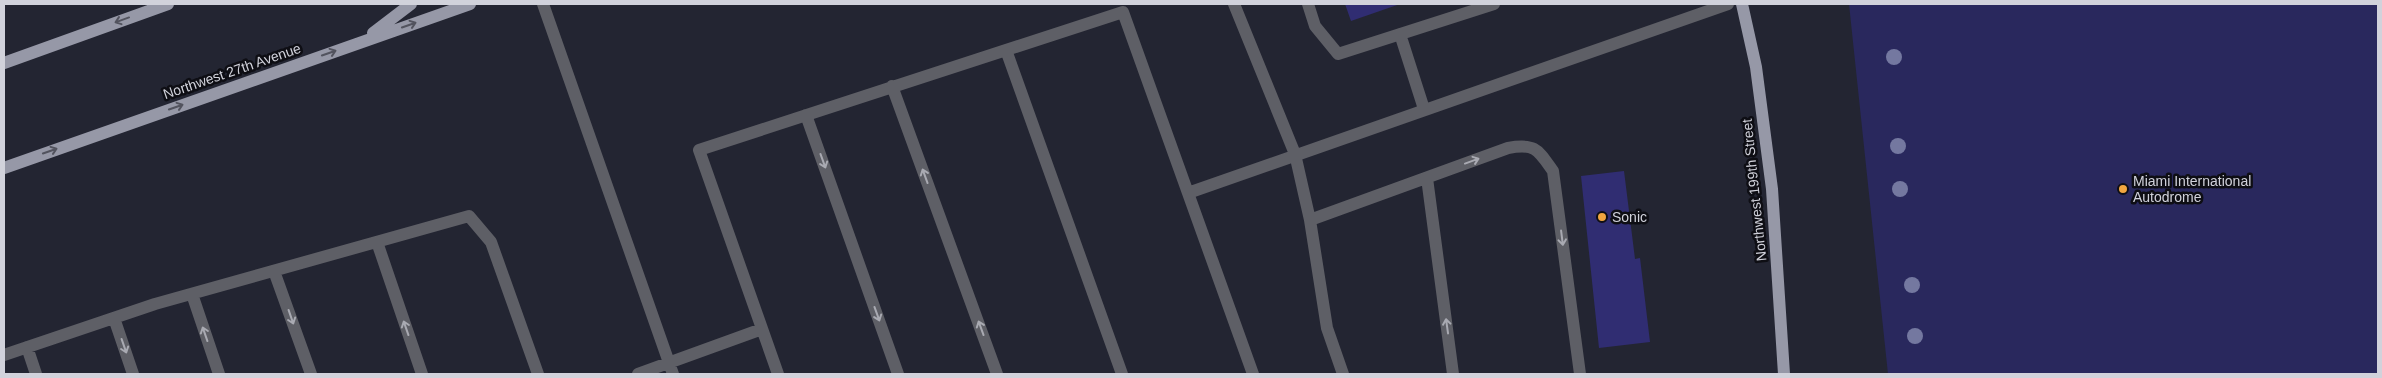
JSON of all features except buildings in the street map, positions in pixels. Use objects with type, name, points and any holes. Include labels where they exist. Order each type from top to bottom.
[{"type":"main road","points":[[4,63],[168,4]]},
{"type":"main road","points":[[363,41],[411,4]]},
{"type":"main road","name":"Northwest 27th Avenue","points":[[4,168],[470,4]]},
{"type":"main road","name":"Northwest 199th Street","points":[[1742,4],[1756,67],[1772,189],[1784,374]]},
{"type":"lane","points":[[543,4],[671,368]]},
{"type":"lane","points":[[1234,4],[1295,154],[1310,220],[1327,328],[1343,374]]},
{"type":"lane","points":[[1308,4],[1315,26],[1338,54],[1494,4]]},
{"type":"lane","points":[[1188,193],[1728,4]]},
{"type":"lane","points":[[778,374],[699,150],[1123,12],[1253,374]]},
{"type":"lane","points":[[1400,34],[1424,109]]},
{"type":"lane","points":[[1006,50],[1122,374]]},
{"type":"lane","points":[[892,86],[997,374]]},
{"type":"lane","points":[[806,115],[898,374]]},
{"type":"lane","points":[[1310,220],[1508,148],[1524,145],[1538,151],[1553,171],[1580,374]]},
{"type":"lane","points":[[1427,178],[1453,374]]},
{"type":"lane","points":[[4,355],[192,294],[469,216],[491,242],[538,374]]},
{"type":"lane","points":[[377,242],[422,374]]},
{"type":"lane","points":[[274,271],[311,374]]},
{"type":"lane","points":[[192,294],[219,374]]},
{"type":"lane","points":[[114,318],[134,374]]},
{"type":"lane","points":[[638,374],[671,368],[762,329]]},
{"type":"lane","points":[[27,347],[36,374]]},
{"type":"shaded area","name":"Miami International Autodrome","points":[[1849,4],[2378,4],[2378,374],[1888,374]]},
{"type":"place","name":"Miami International Autodrome","points":[[2123,189]]},
{"type":"place","name":"Sonic","points":[[1602,217]]}]
